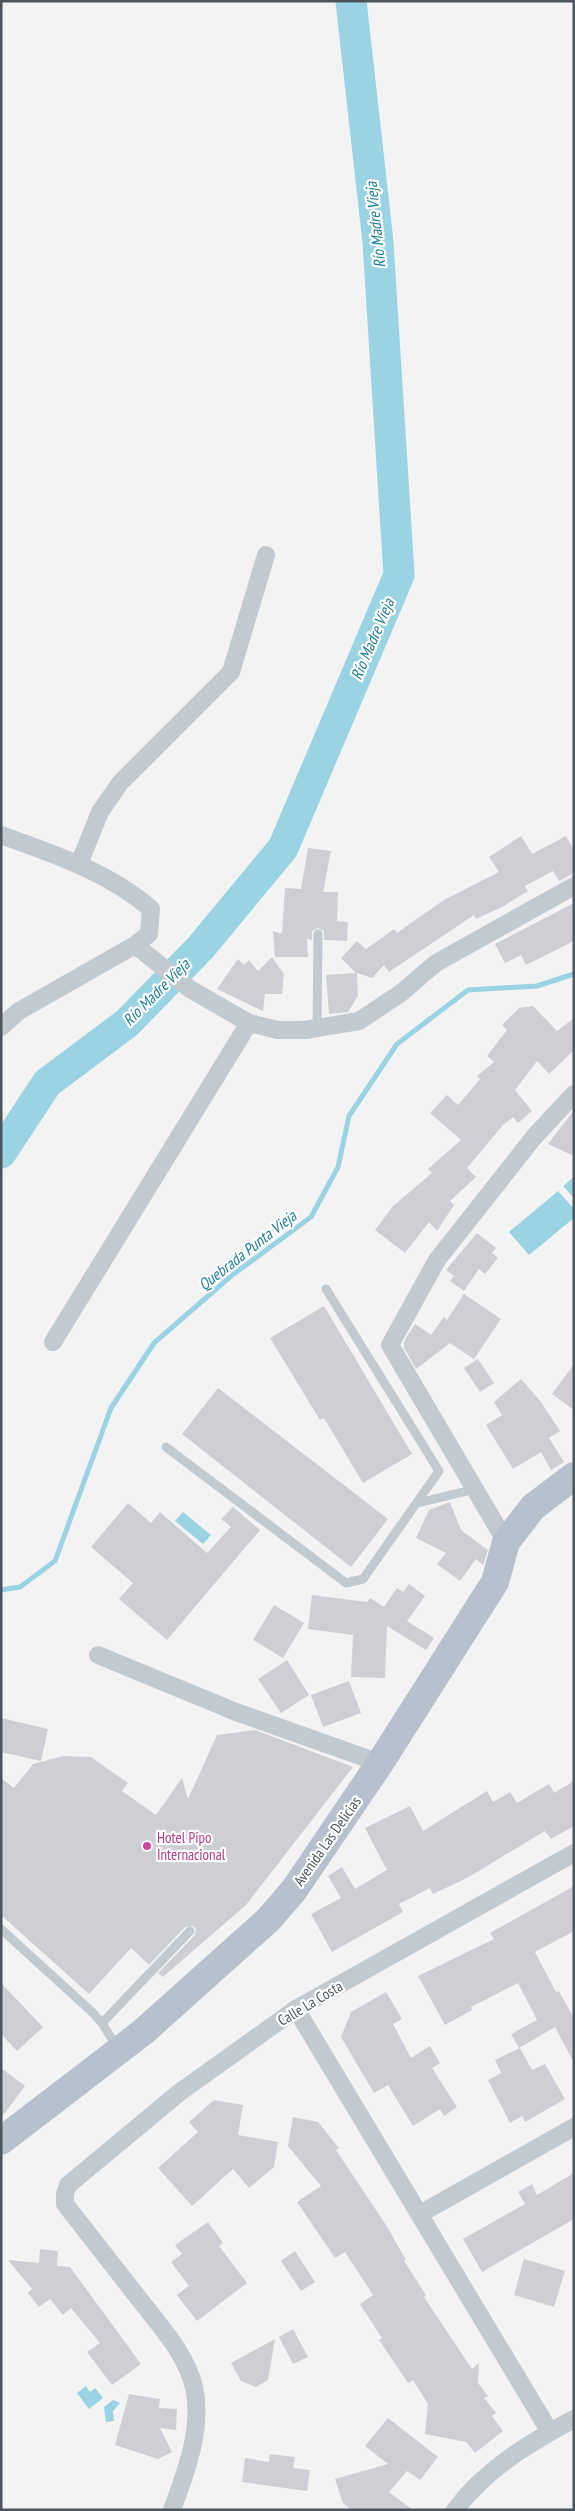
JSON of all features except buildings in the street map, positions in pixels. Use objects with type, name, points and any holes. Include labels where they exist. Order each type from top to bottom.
[{"type":"main road","name":"Avenida Las Delicias","points":[[1,2140],[119,2051],[268,1920],[294,1890],[380,1763],[495,1582],[506,1542],[533,1506],[574,1476]]},
{"type":"street","points":[[79,864],[100,812],[120,783],[231,672],[266,555]]},
{"type":"street","points":[[1,834],[79,864],[132,893],[151,910],[149,934],[135,945],[19,1010],[1,1027]]},
{"type":"street","points":[[135,945],[183,983],[249,1023],[278,1030],[317,1028],[359,1021],[401,993],[436,963],[574,886]]},
{"type":"street","points":[[53,1342],[249,1023]]},
{"type":"street","points":[[506,1542],[390,1344],[437,1260],[534,1137],[574,1094]]},
{"type":"street","points":[[98,1654],[236,1712],[380,1763]]},
{"type":"street","name":"Calle La Costa","points":[[172,2510],[183,2480],[195,2432],[194,2388],[188,2371],[172,2341],[65,2204],[65,2194],[68,2185],[180,2092],[296,2009],[574,1853]]},
{"type":"street","points":[[296,2009],[550,2432]]},
{"type":"street","points":[[420,2214],[574,2127]]},
{"type":"street","points":[[455,2510],[478,2484],[499,2466],[550,2432],[574,2419]]},
{"type":"lane","points":[[317,1028],[318,934]]},
{"type":"lane","points":[[166,1447],[346,1583],[363,1580],[440,1471],[326,1289]]},
{"type":"lane","points":[[418,1503],[475,1488]]},
{"type":"lane","points":[[1,1929],[92,2011],[102,2023],[119,2051]]},
{"type":"lane","points":[[102,2023],[190,1931]]},
{"type":"water","points":[[574,1177],[574,1198],[563,1186]]},
{"type":"water","points":[[558,1191],[574,1209],[574,1218],[529,1255],[509,1232]]},
{"type":"water","points":[[183,1512],[211,1535],[203,1544],[175,1521]]},
{"type":"water","points":[[86,2386],[90,2392],[95,2388],[103,2398],[89,2409],[77,2393]]},
{"type":"water","points":[[113,2400],[120,2403],[113,2411],[114,2421],[106,2422],[104,2407]]},
{"type":"waterway","name":"Río Madre Vieja","points":[[1,1153],[47,1083],[127,1023],[201,947],[283,848],[399,575],[378,242],[351,1]]},
{"type":"waterway","name":"Quebrada Punta Vieja","points":[[1,1590],[20,1587],[55,1561],[111,1408],[154,1343],[231,1276],[311,1217],[338,1167],[349,1116],[397,1044],[468,990],[537,986],[574,974]]},
{"type":"place","name":"Hotel Pipo Internacional","points":[[147,1846]]}]
